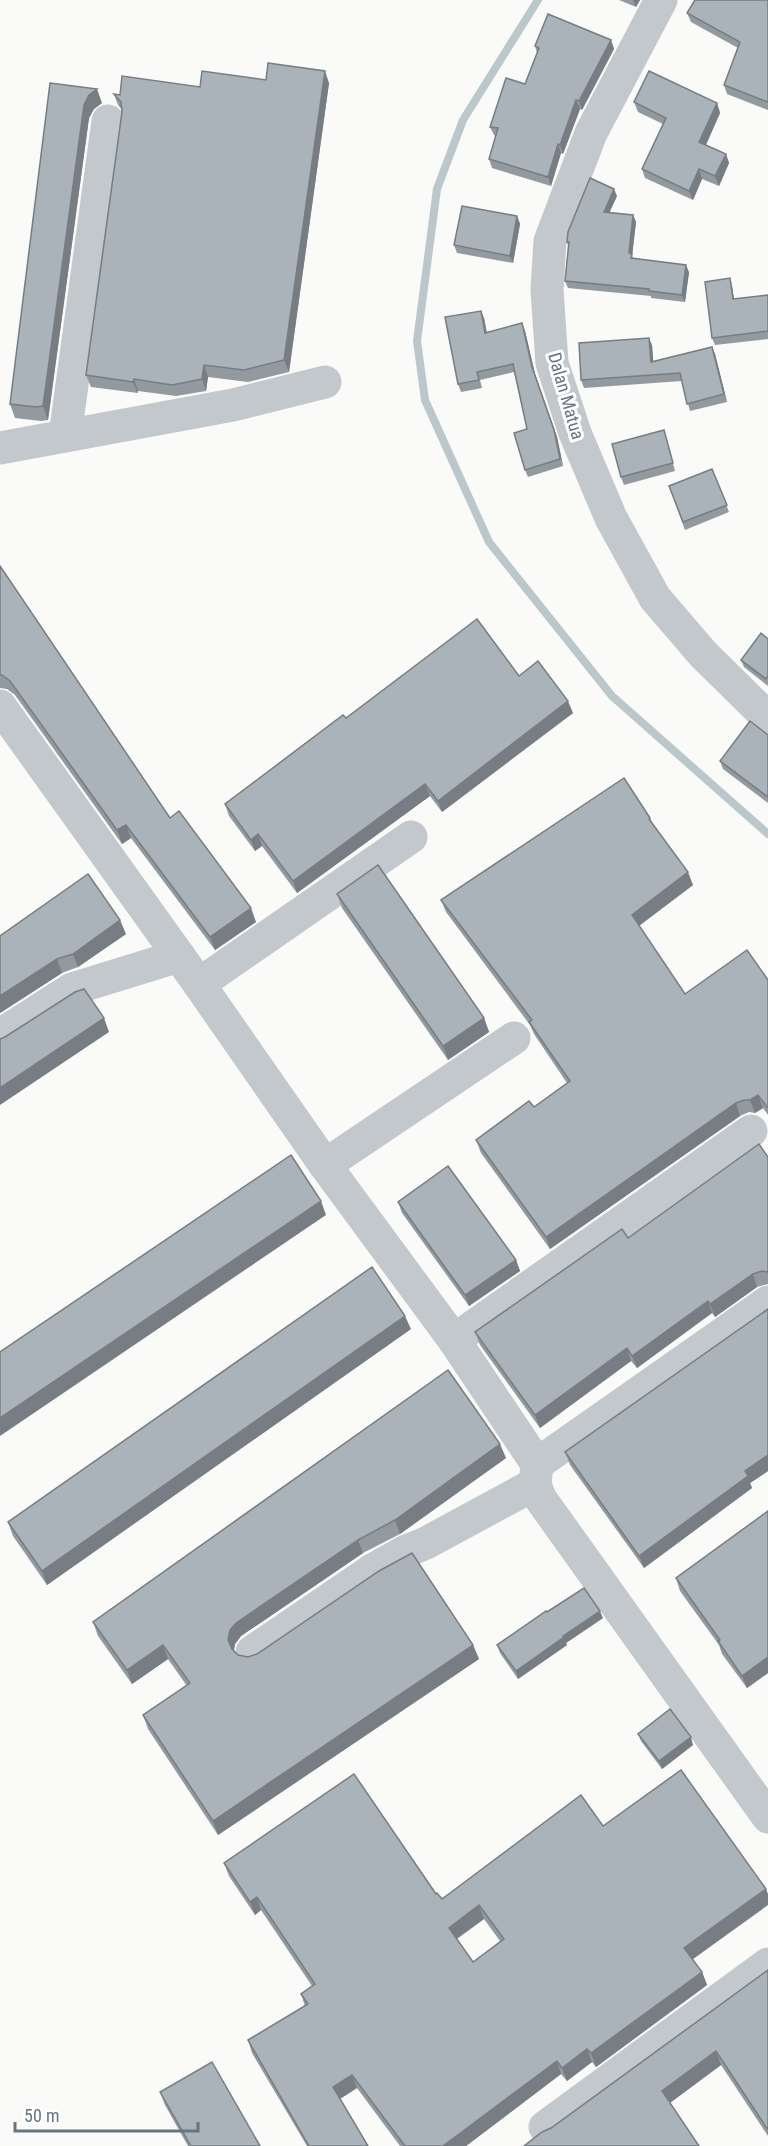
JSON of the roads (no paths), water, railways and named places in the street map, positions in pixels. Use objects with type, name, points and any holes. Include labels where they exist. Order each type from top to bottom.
[{"type":"street","name":"Dalan Matua","points":[[661,0],[591,133],[550,241],[547,290],[552,363],[575,433],[611,518],[655,598],[704,654],[765,710]]},
{"type":"street","points":[[65,436],[108,121]]},
{"type":"street","points":[[0,448],[233,405],[325,382]]},
{"type":"street","points":[[0,706],[325,1165],[454,1340],[536,1474],[540,1498],[768,1817]]},
{"type":"street","points":[[199,984],[411,837]]},
{"type":"street","points":[[0,1035],[72,989],[179,956]]},
{"type":"street","points":[[325,1165],[514,1038]]},
{"type":"street","points":[[454,1340],[751,1131]]},
{"type":"street","points":[[252,1652],[374,1569],[426,1543],[536,1474],[768,1302]]},
{"type":"street","points":[[545,2127],[768,1965]]},
{"type":"waterway","points":[[538,0],[463,120],[437,189],[417,341],[425,400],[489,542],[612,696],[768,834]]}]
